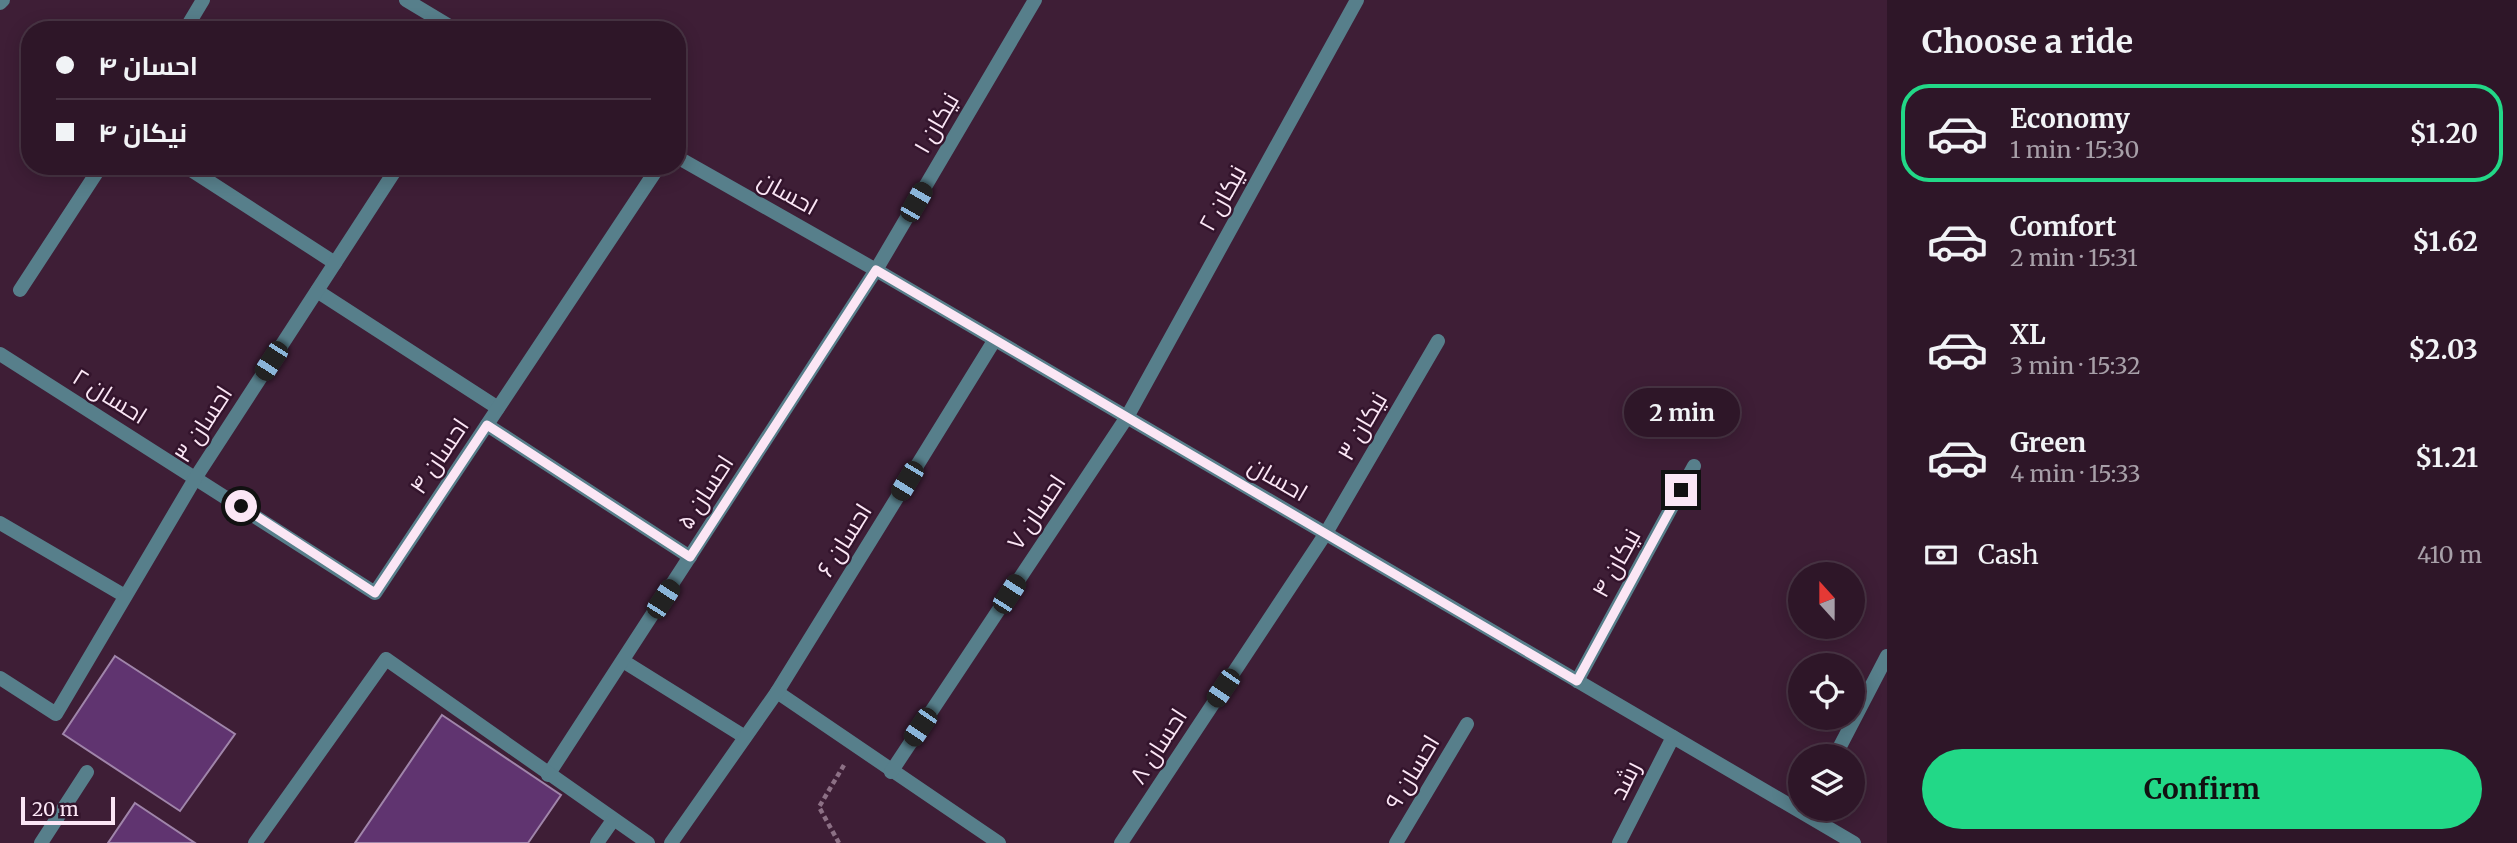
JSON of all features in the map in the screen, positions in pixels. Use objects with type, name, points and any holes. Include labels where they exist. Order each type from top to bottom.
[{"type":"street","points":[[190,21],[203,0]]},
{"type":"street","points":[[406,0],[441,21]]},
{"type":"street","name":"نیکان ۱","points":[[876,270],[1035,0]]},
{"type":"street","name":"نیکان ۲","points":[[1127,417],[1357,0]]},
{"type":"street","name":"احسان","points":[[686,162],[1788,801]]},
{"type":"street","points":[[20,290],[94,175]]},
{"type":"street","points":[[199,175],[335,264]]},
{"type":"street","name":"احسان ۳","points":[[0,678],[56,714],[196,477],[392,175]]},
{"type":"street","name":"احسان ۴","points":[[196,477],[375,593],[653,175]]},
{"type":"street","name":"احسان ۵","points":[[548,775],[876,270]]},
{"type":"street","points":[[317,291],[498,408]]},
{"type":"street","name":"احسان ۶","points":[[671,843],[777,692],[994,341]]},
{"type":"street","name":"نیکان ۳","points":[[1326,533],[1438,341]]},
{"type":"street","name":"احسان ۲","points":[[0,354],[196,477]]},
{"type":"street","name":"احسان ۷","points":[[891,772],[1127,417]]},
{"type":"street","points":[[487,425],[690,557]]},
{"type":"street","name":"نیکان ۴","points":[[1577,681],[1694,466]]},
{"type":"street","points":[[0,523],[125,596]]},
{"type":"street","name":"احسان ۸","points":[[1121,843],[1326,533]]},
{"type":"street","points":[[1841,744],[1887,656]]},
{"type":"street","points":[[255,843],[386,659],[648,843]]},
{"type":"street","points":[[623,661],[745,737]]},
{"type":"street","points":[[777,692],[999,843]]},
{"type":"street","name":"احسان ۹","points":[[1396,843],[1467,724]]},
{"type":"street","name":"رشد","points":[[1619,843],[1673,737]]},
{"type":"street","points":[[41,843],[87,772]]},
{"type":"street","points":[[597,843],[612,820]]},
{"type":"street","name":"احسان","points":[[1820,821],[1854,843]]},
{"type":"path","points":[[839,843],[819,807],[854,746]]},
{"type":"building","points":[[115,656],[235,734],[180,811],[63,734]]},
{"type":"building","points":[[442,715],[561,795],[528,843],[355,843]]},
{"type":"building","points":[[135,803],[195,843],[108,843]]},
{"type":"route","points":[[241,506],[375,593],[487,425],[690,557],[876,270],[1577,681],[1681,490]]}]
